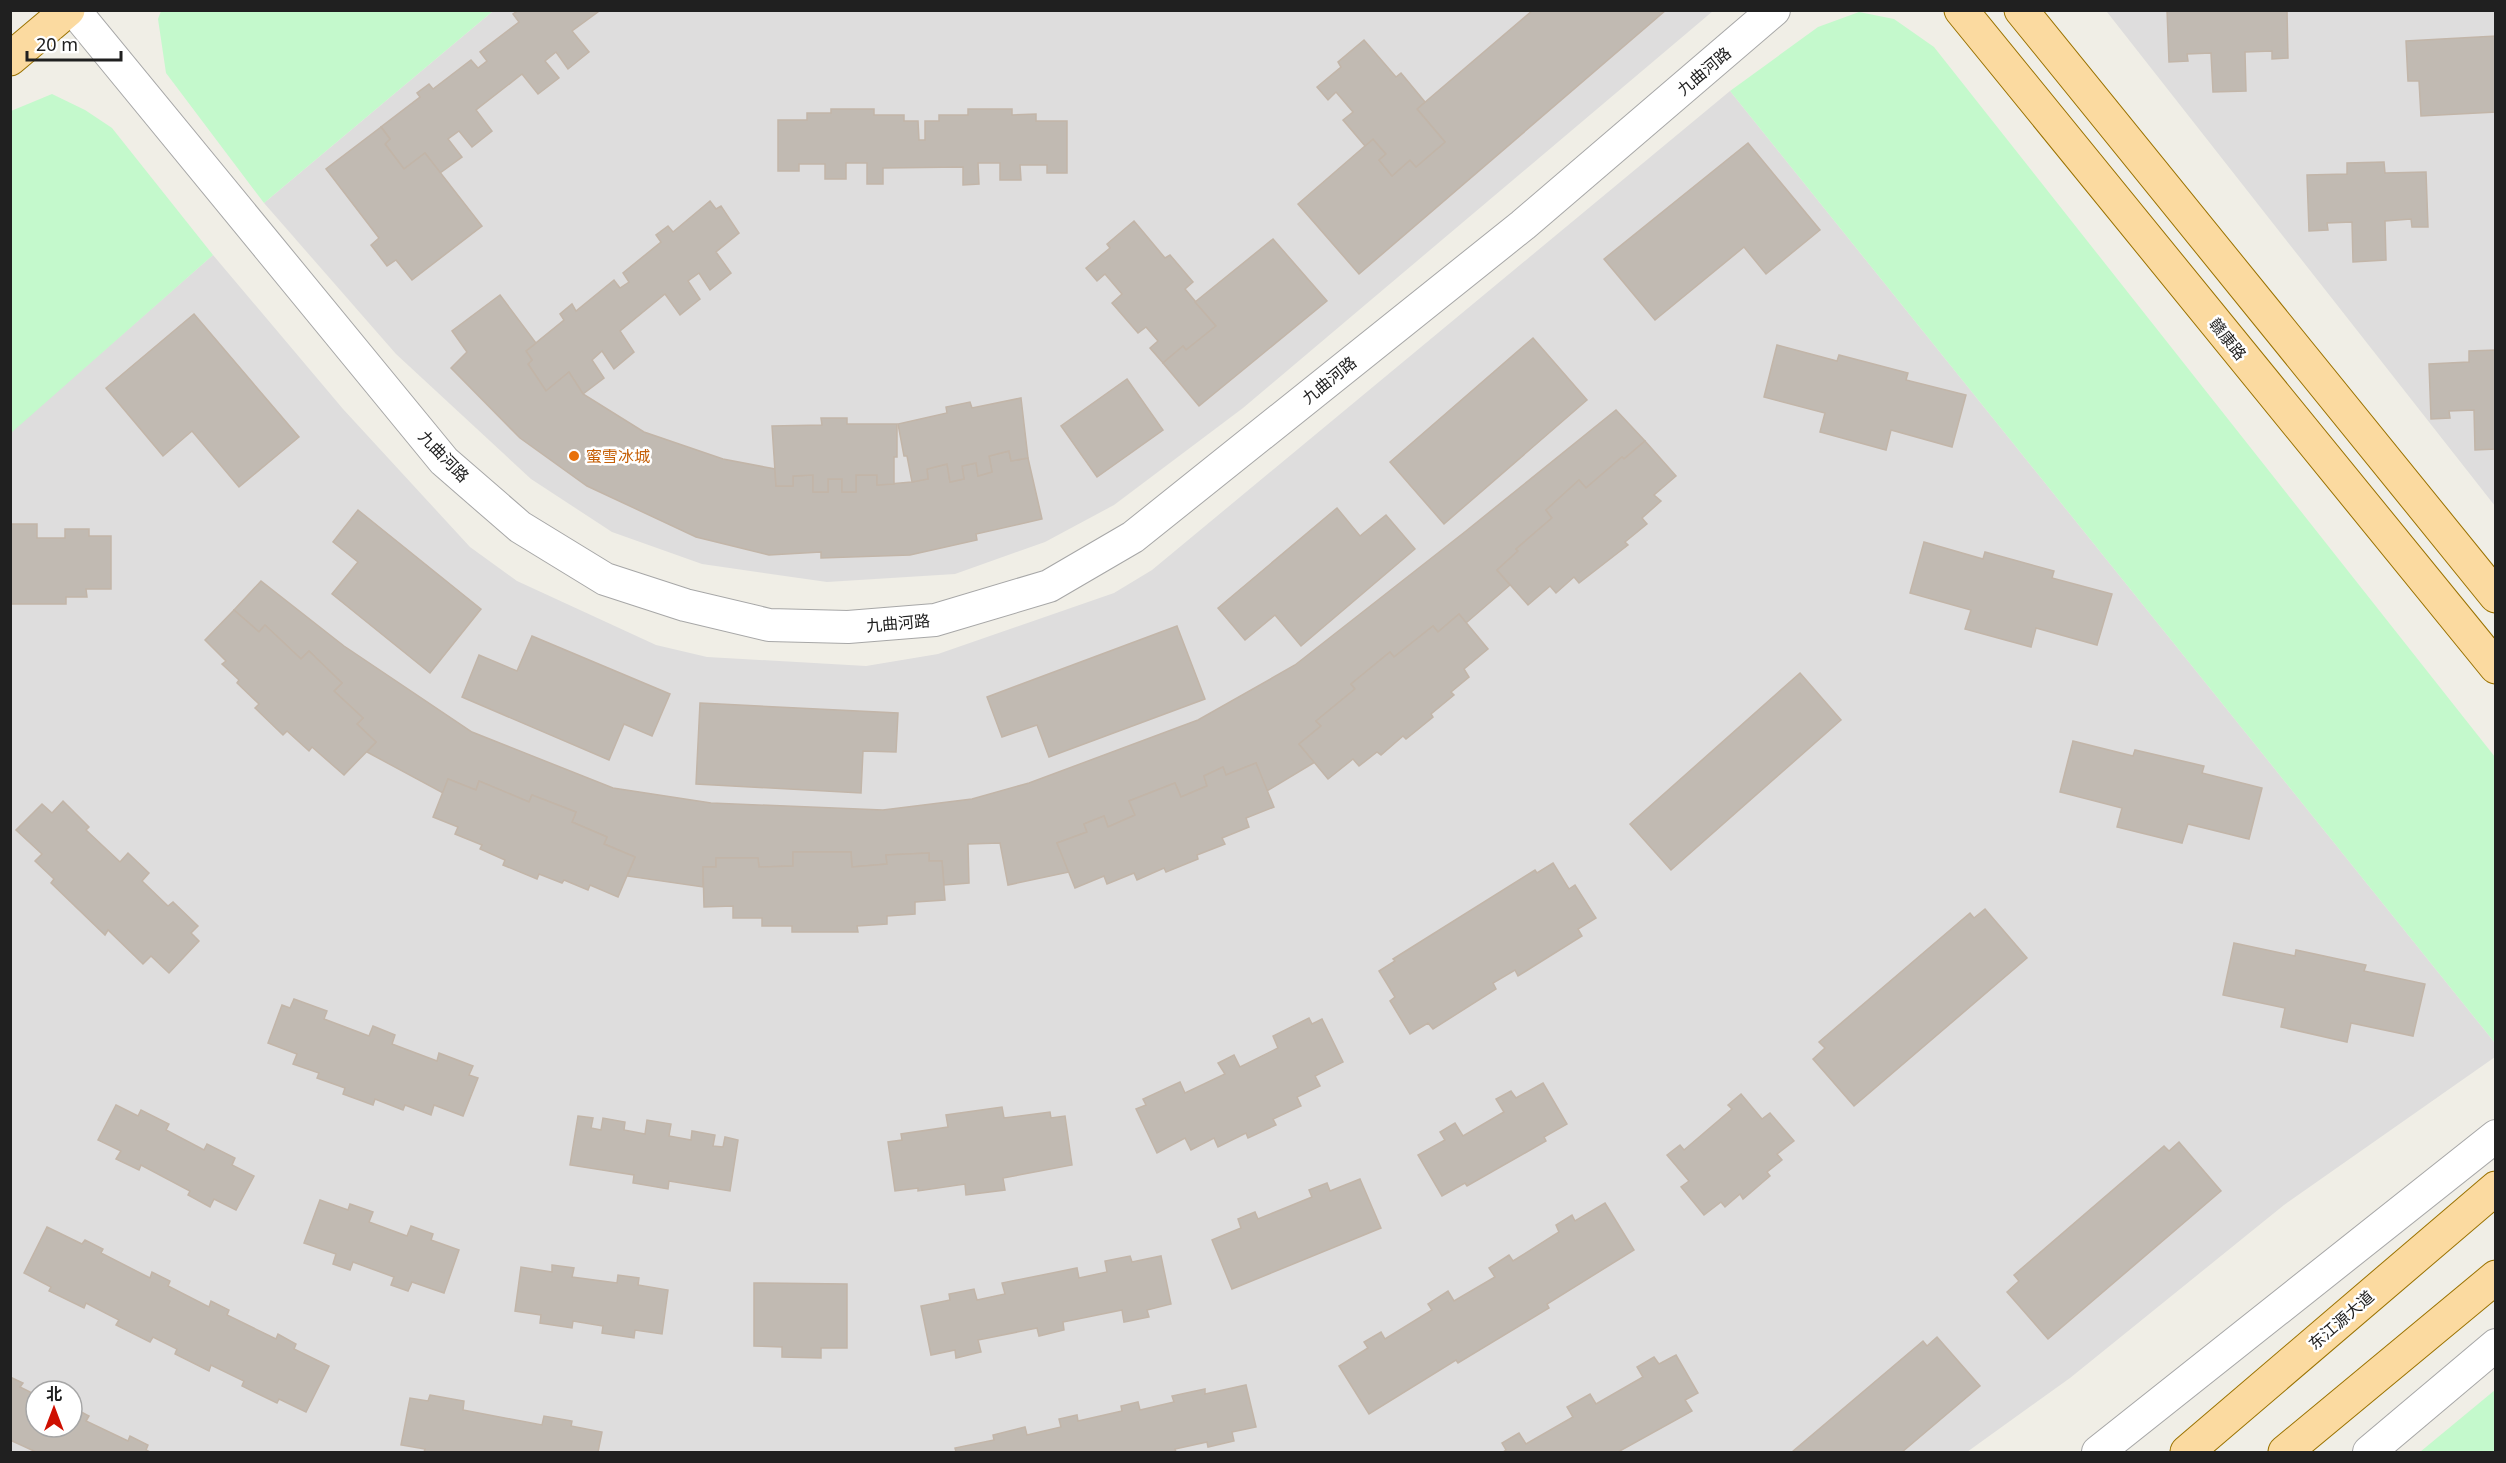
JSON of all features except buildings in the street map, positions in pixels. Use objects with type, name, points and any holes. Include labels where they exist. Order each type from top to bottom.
[{"type":"main road","points":[[10,59],[68,10]]},
{"type":"main road","name":"赣康路","points":[[1961,10],[2496,667]]},
{"type":"main road","points":[[2021,10],[2496,596]]},
{"type":"main road","name":"东江源大道","points":[[2187,1452],[2496,1188]]},
{"type":"main road","points":[[2285,1452],[2496,1277]]},
{"type":"street","name":"九曲河路","points":[[74,10],[444,461],[520,527],[605,579],[685,605],[769,625],[848,627],[936,620],[1048,586],[1133,537],[1523,225],[1774,10]]},
{"type":"street","points":[[2098,1452],[2496,1136]]},
{"type":"street","points":[[2369,1452],[2496,1345]]},
{"type":"shaded area","points":[[493,11],[1713,11],[1243,408],[1114,505],[1045,542],[955,574],[827,582],[702,564],[612,532],[531,479],[396,354],[264,203]]},
{"type":"shaded area","points":[[2495,11],[2495,506],[2107,12]]},
{"type":"shaded area","points":[[1730,91],[2495,1043],[2495,1057],[2284,1205],[2070,1378],[1967,1452],[11,1452],[10,433],[213,255],[343,409],[470,547],[517,581],[656,645],[707,657],[866,666],[938,654],[1114,593],[1152,570]]},
{"type":"green space","points":[[161,10],[493,11],[264,203],[166,73],[158,19]]},
{"type":"green space","points":[[1859,12],[1894,19],[1934,47],[2495,757],[2495,1043],[1730,91],[1818,27]]},
{"type":"green space","points":[[52,94],[85,110],[112,128],[213,255],[11,433],[11,111]]},
{"type":"green space","points":[[2495,1390],[2495,1452],[2420,1452]]},
{"type":"place","name":"蜜雪冰城","points":[[574,456]]}]
